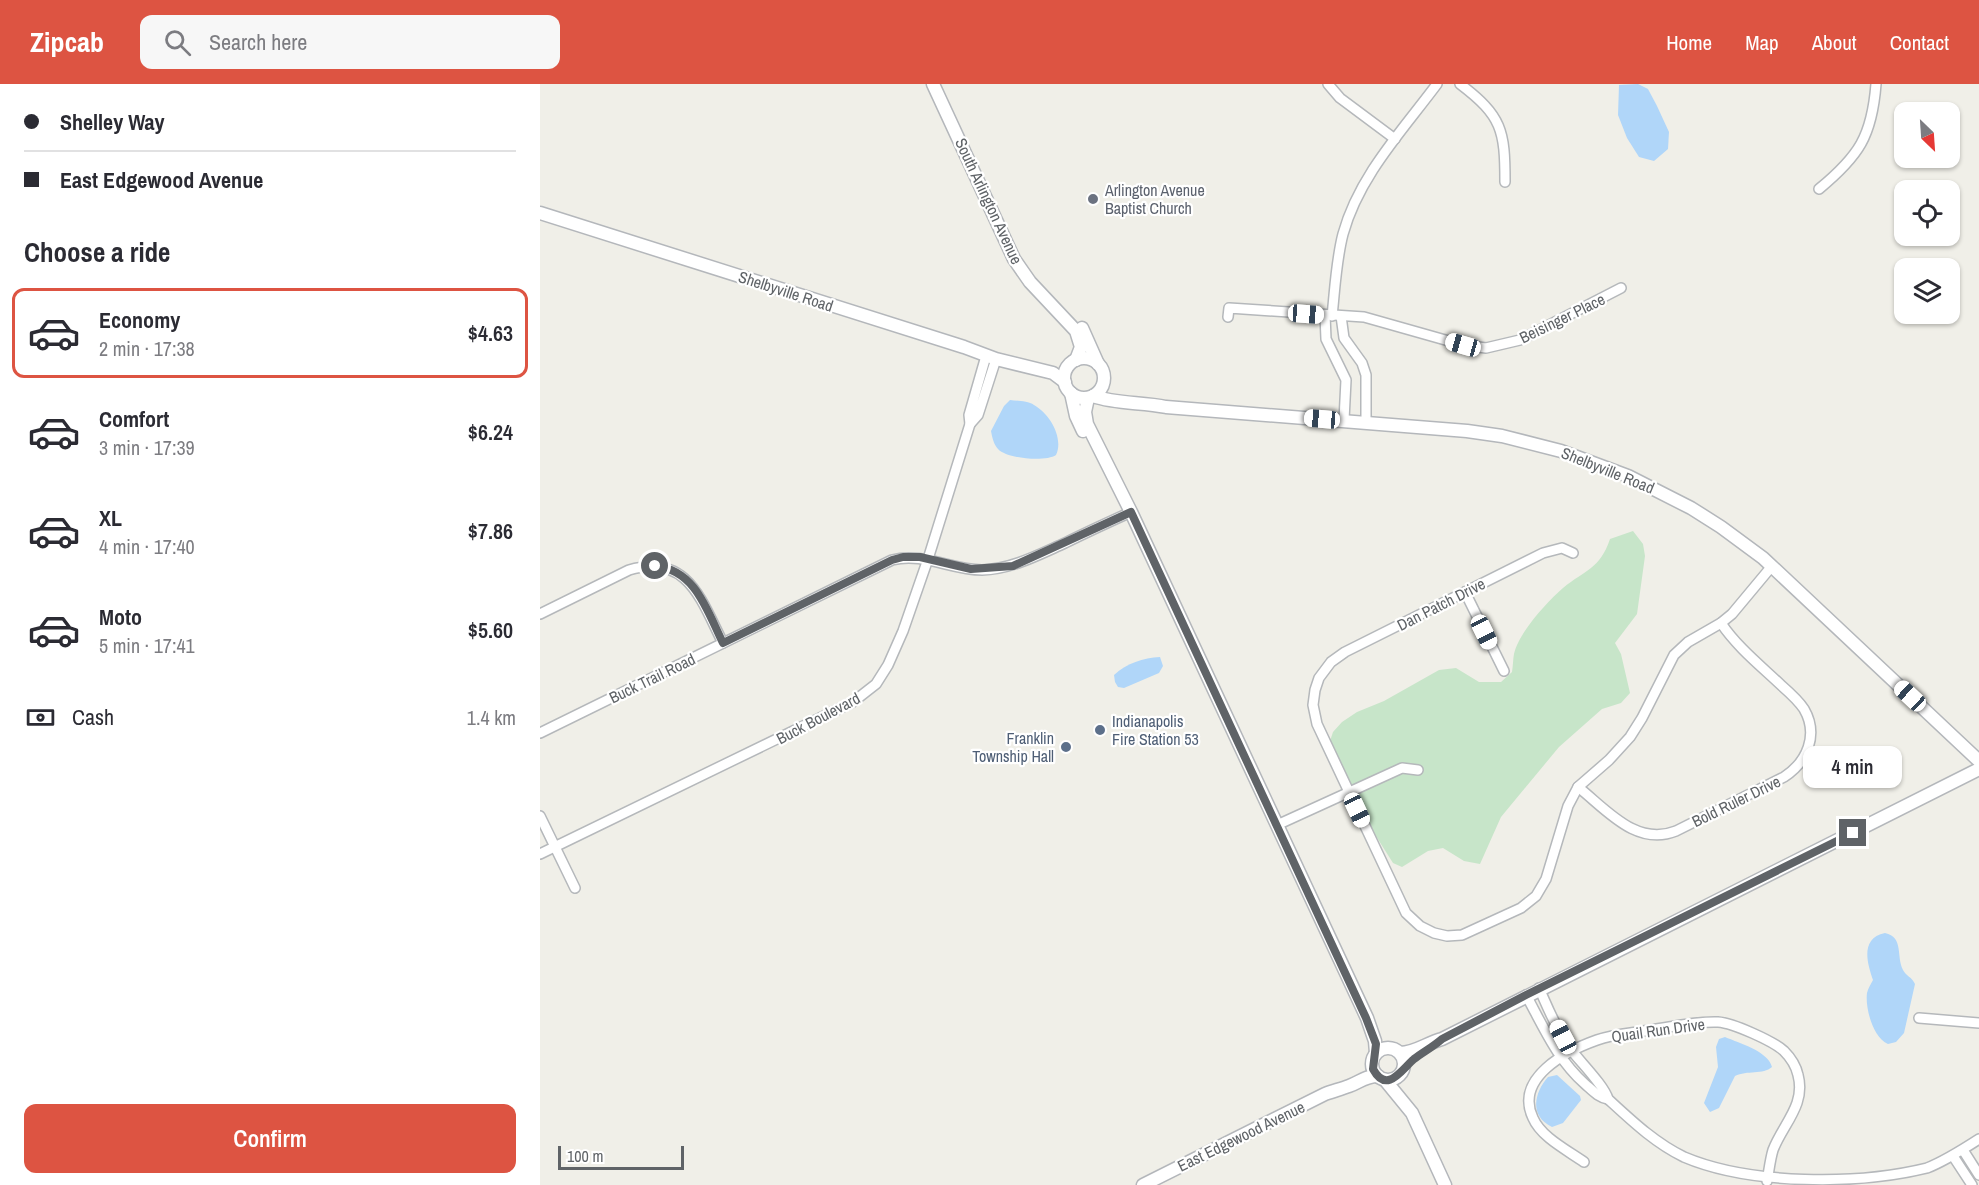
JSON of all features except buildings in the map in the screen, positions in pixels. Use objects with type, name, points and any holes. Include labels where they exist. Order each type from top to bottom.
[{"type":"main road","name":"South Arlington Avenue","points":[[933,84],[1014,259],[1030,282],[1057,309],[1079,337],[1081,347],[1074,362]]},
{"type":"main road","name":"Shelbyville Road","points":[[540,213],[991,358],[1032,367]]},
{"type":"main road","name":"South Arlington Avenue","points":[[1057,309],[1069,315],[1081,327],[1098,364]]},
{"type":"main road","points":[[1032,367],[1040,364],[1064,365],[1086,358],[1098,364],[1103,370],[1104,380],[1101,390],[1090,397],[1085,418],[1366,1018],[1376,1044],[1373,1069],[1412,1113],[1445,1185]]},
{"type":"main road","points":[[1074,362],[1066,371],[1068,387],[1080,426],[1087,437],[1095,441]]},
{"type":"main road","points":[[1032,367],[1056,374],[1077,397],[1139,402]]},
{"type":"main road","points":[[1104,380],[1112,391],[1139,402]]},
{"type":"main road","name":"Shelbyville Road","points":[[1139,402],[1467,431],[1502,436],[1595,462],[1683,503],[1741,541],[1772,566],[1979,761]]},
{"type":"main road","points":[[1339,1088],[1383,1049],[1413,1052],[1428,1043],[1442,1039],[1539,988],[1979,769]]},
{"type":"main road","points":[[1366,1018],[1374,1023],[1383,1039],[1404,1061],[1401,1086],[1411,1105],[1412,1113]]},
{"type":"main road","points":[[1339,1088],[1363,1078],[1393,1079],[1442,1039]]},
{"type":"main road","name":"East Edgewood Avenue","points":[[1143,1185],[1339,1088]]},
{"type":"street","points":[[1328,84],[1340,98],[1395,140]]},
{"type":"street","points":[[1344,420],[1346,380],[1326,339],[1333,316],[1337,266],[1348,221],[1363,186],[1437,84]]},
{"type":"street","points":[[1460,84],[1487,106],[1500,126],[1505,145],[1505,182]]},
{"type":"street","points":[[1819,189],[1851,159],[1864,140],[1872,113],[1876,84]]},
{"type":"street","name":"Beisinger Place","points":[[1228,317],[1229,308],[1364,317],[1463,345],[1486,348],[1520,340],[1621,288]]},
{"type":"street","points":[[1333,316],[1344,338],[1362,363],[1366,375],[1366,422]]},
{"type":"street","name":"Buck Boulevard","points":[[540,854],[853,702],[876,684],[888,665],[903,631],[970,424],[969,415],[991,358]]},
{"type":"street","name":"Buck Trail Road","points":[[540,733],[892,560],[912,557],[971,569],[1013,566],[1131,512]]},
{"type":"street","name":"Dan Patch Drive","points":[[1348,792],[1316,720],[1314,697],[1319,678],[1331,662],[1345,652],[1550,550],[1563,548],[1573,553]]},
{"type":"street","points":[[540,614],[629,570],[659,566],[680,574],[692,584],[723,643]]},
{"type":"street","points":[[1348,792],[1402,906],[1411,919],[1430,931],[1447,936],[1470,933],[1521,908],[1536,896],[1546,879],[1568,806],[1578,786],[1609,760],[1630,737],[1674,655],[1688,642],[1732,614],[1772,566]]},
{"type":"street","points":[[1465,592],[1504,671]]},
{"type":"street","name":"Bold Ruler Drive","points":[[1578,786],[1627,827],[1638,833],[1657,836],[1676,831],[1774,782],[1800,765],[1809,747],[1810,735],[1809,720],[1804,709],[1721,623]]},
{"type":"street","points":[[1277,825],[1402,768],[1418,770]]},
{"type":"street","points":[[540,816],[575,888]]},
{"type":"street","points":[[1539,988],[1563,1037],[1566,1055]]},
{"type":"street","points":[[1526,995],[1566,1055],[1606,1092],[1608,1099],[1648,1134],[1684,1157],[1716,1171],[1767,1181],[1808,1184],[1865,1182],[1910,1173],[1953,1156],[1979,1139]]},
{"type":"street","points":[[1918,1018],[1979,1023]]},
{"type":"street","name":"Quail Run Drive","points":[[1584,1162],[1540,1129],[1533,1120],[1529,1108],[1530,1094],[1537,1076],[1566,1055],[1605,1038],[1718,1022],[1740,1028],[1782,1049],[1797,1071],[1800,1094],[1798,1104],[1774,1148],[1767,1181]]},
{"type":"street","points":[[1963,1150],[1979,1175]]},
{"type":"street","points":[[1953,1156],[1972,1185]]},
{"type":"green space","points":[[1633,531],[1643,544],[1645,556],[1637,614],[1615,643],[1621,654],[1630,693],[1621,703],[1602,709],[1559,747],[1501,817],[1480,864],[1464,861],[1443,848],[1428,851],[1402,867],[1393,863],[1348,792],[1328,747],[1333,732],[1342,722],[1357,712],[1384,701],[1439,670],[1456,668],[1479,682],[1501,682],[1512,672],[1517,645],[1527,627],[1542,609],[1563,588],[1597,563],[1610,539]]},
{"type":"water","points":[[1638,84],[1648,89],[1669,132],[1668,149],[1654,161],[1639,157],[1627,138],[1618,115],[1619,85]]},
{"type":"water","points":[[1010,400],[1032,404],[1045,414],[1057,434],[1056,455],[1027,458],[1009,455],[997,447],[991,431],[1004,406]]},
{"type":"water","points":[[1160,657],[1163,666],[1159,673],[1124,688],[1118,687],[1114,675],[1124,667]]},
{"type":"water","points":[[1885,933],[1895,938],[1903,970],[1915,984],[1904,1033],[1896,1042],[1888,1044],[1878,1036],[1874,1029],[1867,999],[1867,991],[1873,980],[1867,952],[1872,940]]},
{"type":"water","points":[[1725,1037],[1759,1052],[1765,1056],[1772,1067],[1764,1071],[1735,1076],[1719,1108],[1710,1112],[1704,1103],[1718,1067],[1716,1047],[1719,1039]]},
{"type":"water","points":[[1557,1075],[1580,1096],[1581,1100],[1563,1123],[1552,1127],[1540,1117],[1536,1104],[1543,1083],[1548,1077]]},
{"type":"place","name":"Arlington Avenue Baptist Church","points":[[1093,199]]},
{"type":"place","name":"Indianapolis Fire Station 53","points":[[1100,730]]},
{"type":"place","name":"Franklin Township Hall","points":[[1066,747]]},
{"type":"route","points":[[655,566],[677,572],[692,584],[723,643],[892,560],[903,557],[920,557],[971,569],[1013,566],[1131,512],[1366,1018],[1376,1044],[1373,1069],[1385,1080],[1397,1077],[1415,1058],[1442,1039],[1853,833]]}]
